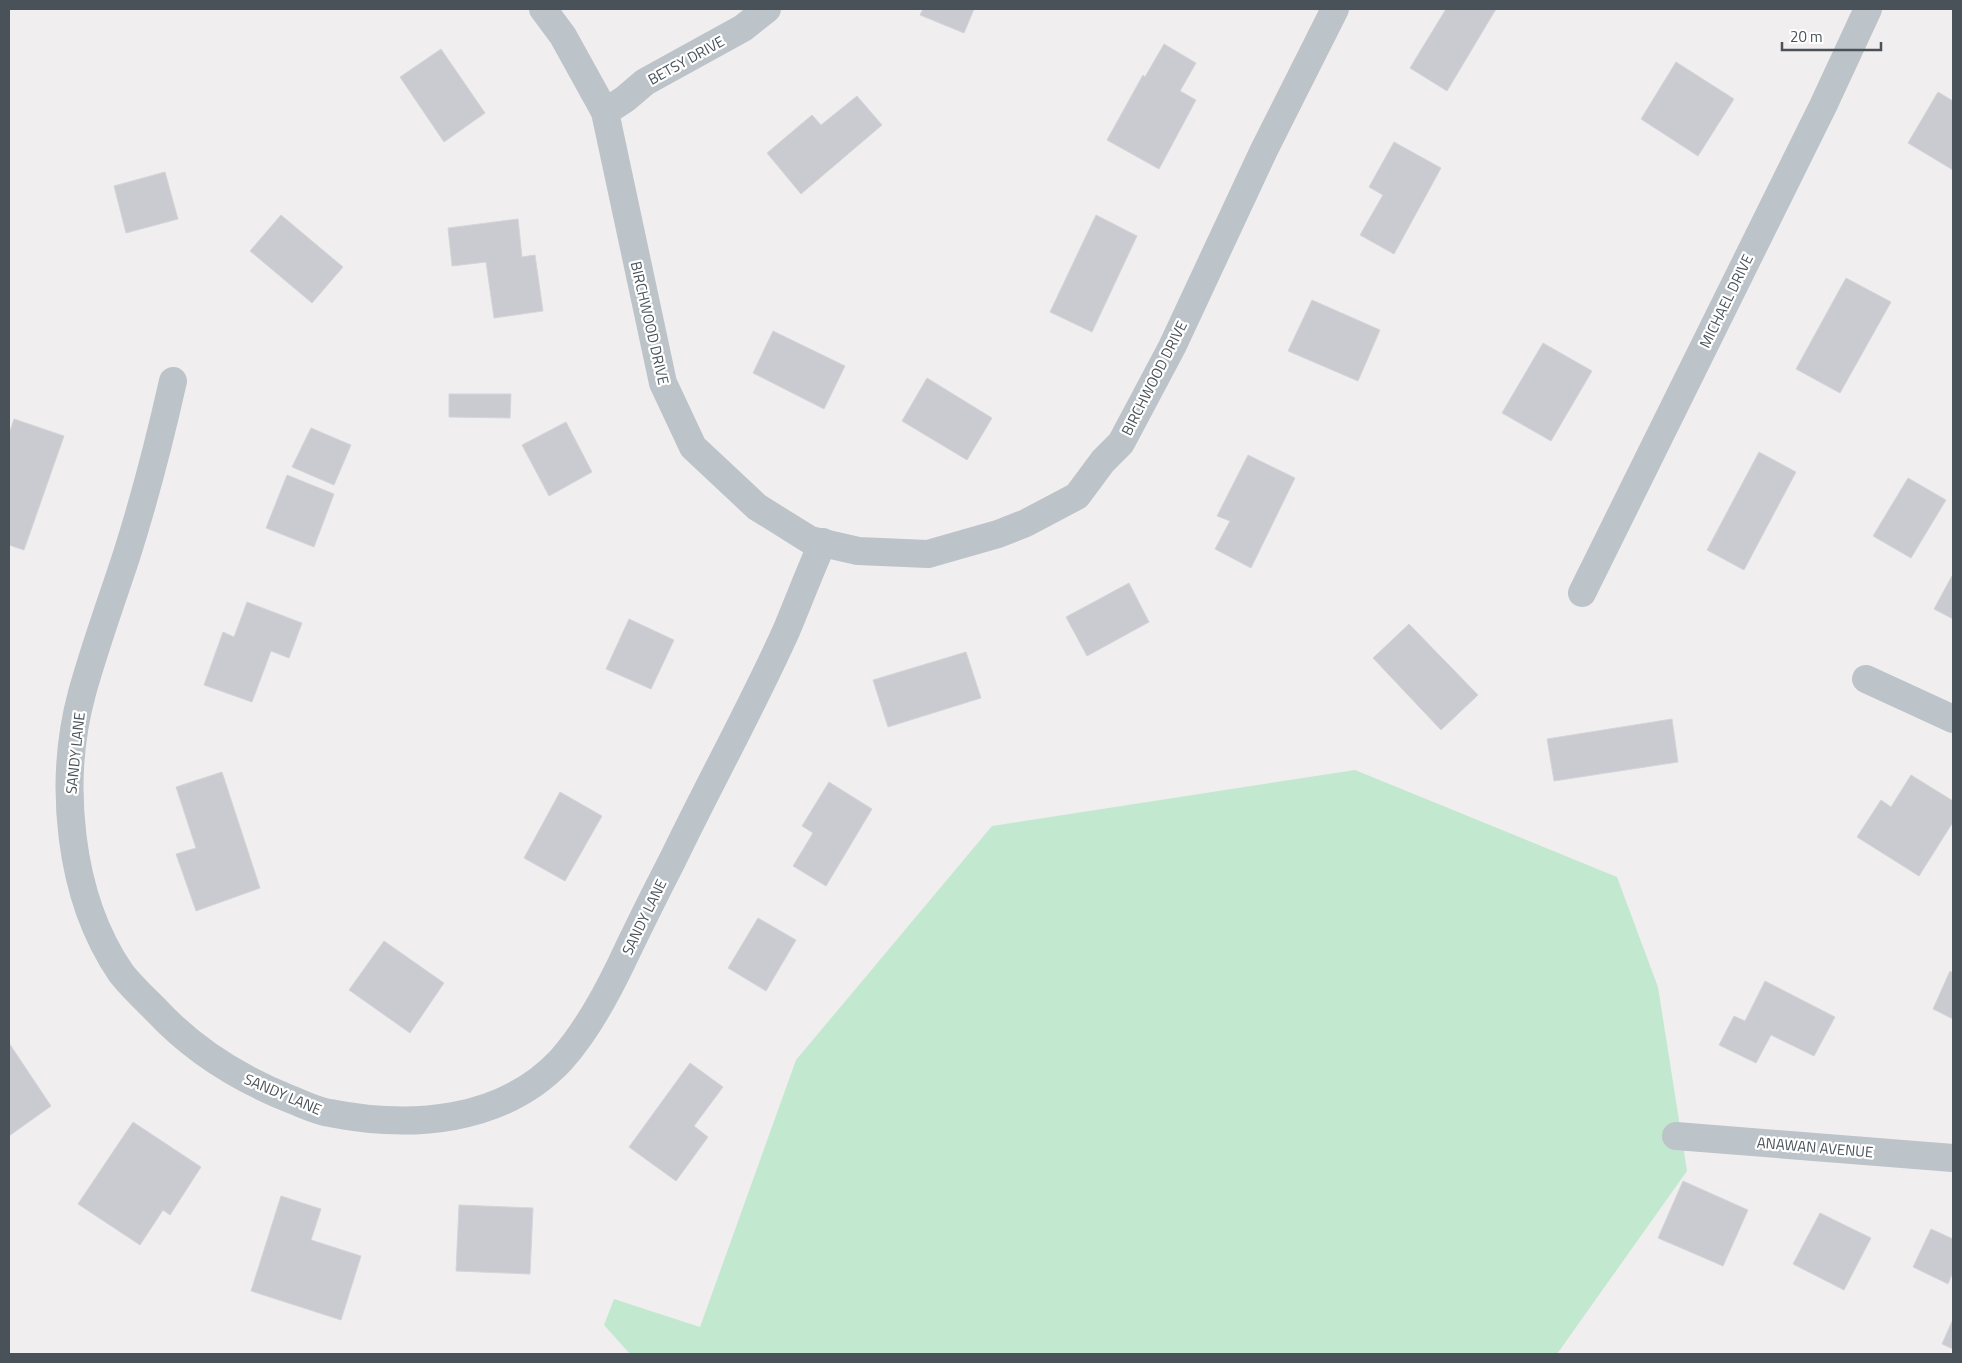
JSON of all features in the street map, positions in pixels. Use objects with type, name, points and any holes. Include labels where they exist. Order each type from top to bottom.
[{"type":"street","name":"BIRCHWOOD DRIVE","points":[[542,9],[563,36],[605,112],[661,375],[692,447],[757,507],[810,540],[858,551],[928,554],[998,534],[1026,523],[1077,496],[1103,461],[1121,443],[1148,388],[1172,347],[1264,150],[1335,9]]},
{"type":"street","name":"BETSY DRIVE","points":[[605,112],[625,99],[645,82],[744,28],[768,9]]},
{"type":"street","name":"MICHAEL DRIVE","points":[[1582,593],[1823,106],[1868,9]]},
{"type":"street","name":"SANDY LANE","points":[[173,381],[161,436],[139,514],[81,696],[72,751],[69,791],[72,832],[78,867],[89,906],[103,942],[123,975],[177,1033],[234,1072],[260,1087],[324,1112],[361,1119],[428,1120],[457,1117],[508,1099],[545,1075],[561,1059],[607,995],[787,628],[823,542]]},
{"type":"street","points":[[1866,679],[1953,719]]},
{"type":"street","name":"ANAWAN AVENUE","points":[[1676,1136],[1953,1158]]},
{"type":"green space","points":[[1355,770],[1617,877],[1658,987],[1687,1171],[1557,1354],[630,1354],[604,1325],[614,1299],[700,1327],[796,1060],[992,826]]},
{"type":"building","points":[[923,9],[974,9],[964,33],[920,15]]},
{"type":"building","points":[[1446,9],[1496,9],[1447,91],[1410,68]]},
{"type":"building","points":[[1164,44],[1196,63],[1180,91],[1196,100],[1159,169],[1107,140],[1143,75],[1145,77]]},
{"type":"building","points":[[441,49],[485,113],[444,142],[400,77]]},
{"type":"building","points":[[1676,62],[1734,99],[1698,156],[1641,119]]},
{"type":"building","points":[[1938,92],[1953,101],[1953,170],[1908,143]]},
{"type":"building","points":[[857,96],[882,125],[801,194],[767,153],[812,115],[821,125]]},
{"type":"building","points":[[1394,142],[1441,168],[1394,254],[1360,235],[1383,195],[1369,187]]},
{"type":"building","points":[[165,172],[178,219],[126,233],[114,186]]},
{"type":"building","points":[[281,215],[343,267],[312,303],[250,251]]},
{"type":"building","points":[[1096,215],[1137,236],[1092,332],[1050,312]]},
{"type":"building","points":[[518,219],[522,257],[535,255],[543,311],[494,318],[486,262],[452,266],[448,228]]},
{"type":"building","points":[[1846,278],[1891,302],[1840,393],[1796,369]]},
{"type":"building","points":[[1312,300],[1380,330],[1358,381],[1288,351]]},
{"type":"building","points":[[773,331],[845,366],[824,409],[753,373]]},
{"type":"building","points":[[1543,343],[1592,371],[1551,441],[1502,413]]},
{"type":"building","points":[[927,378],[992,418],[967,460],[902,421]]},
{"type":"building","points":[[449,394],[511,394],[510,418],[449,417]]},
{"type":"building","points":[[14,419],[64,436],[24,550],[9,545],[9,434]]},
{"type":"building","points":[[566,422],[592,472],[549,496],[522,445]]},
{"type":"building","points":[[311,428],[351,445],[334,485],[292,467]]},
{"type":"building","points":[[1759,452],[1796,472],[1744,570],[1707,550]]},
{"type":"building","points":[[1248,455],[1295,478],[1251,568],[1215,549],[1230,521],[1217,516]]},
{"type":"building","points":[[287,475],[334,494],[314,547],[266,528]]},
{"type":"building","points":[[1908,478],[1946,500],[1911,558],[1873,536]]},
{"type":"building","points":[[1953,574],[1953,619],[1934,609]]},
{"type":"building","points":[[1129,583],[1149,622],[1087,656],[1066,617]]},
{"type":"building","points":[[247,602],[302,623],[289,658],[271,651],[252,702],[204,685],[223,632],[234,637]]},
{"type":"building","points":[[629,619],[674,640],[651,689],[606,669]]},
{"type":"building","points":[[1409,624],[1478,695],[1441,730],[1373,658]]},
{"type":"building","points":[[966,652],[981,698],[888,727],[873,680]]},
{"type":"building","points":[[1672,719],[1678,762],[1554,781],[1547,739]]},
{"type":"building","points":[[222,772],[260,888],[196,911],[176,854],[196,848],[176,787]]},
{"type":"building","points":[[1911,775],[1953,801],[1953,822],[1919,876],[1857,837],[1881,800],[1891,807]]},
{"type":"building","points":[[829,782],[872,809],[826,886],[793,866],[813,833],[802,826]]},
{"type":"building","points":[[560,792],[602,816],[565,881],[524,858]]},
{"type":"building","points":[[758,918],[796,940],[766,991],[728,968]]},
{"type":"building","points":[[384,941],[444,983],[410,1033],[349,990]]},
{"type":"building","points":[[1950,971],[1953,973],[1953,1019],[1933,1009]]},
{"type":"building","points":[[1765,981],[1835,1017],[1814,1056],[1771,1035],[1756,1063],[1719,1045],[1734,1016],[1745,1021]]},
{"type":"building","points":[[9,1043],[51,1106],[9,1136]]},
{"type":"building","points":[[690,1063],[723,1087],[694,1126],[708,1137],[676,1181],[629,1147]]},
{"type":"building","points":[[133,1122],[201,1167],[170,1215],[163,1210],[140,1245],[78,1204]]},
{"type":"building","points":[[1683,1181],[1748,1210],[1723,1266],[1658,1238]]},
{"type":"building","points":[[281,1196],[321,1209],[311,1240],[361,1256],[341,1320],[251,1291]]},
{"type":"building","points":[[459,1205],[533,1208],[530,1274],[456,1271]]},
{"type":"building","points":[[1820,1213],[1871,1238],[1844,1290],[1793,1264]]},
{"type":"building","points":[[1931,1229],[1953,1239],[1953,1272],[1948,1284],[1913,1267]]},
{"type":"building","points":[[1953,1319],[1953,1349],[1942,1344]]}]
